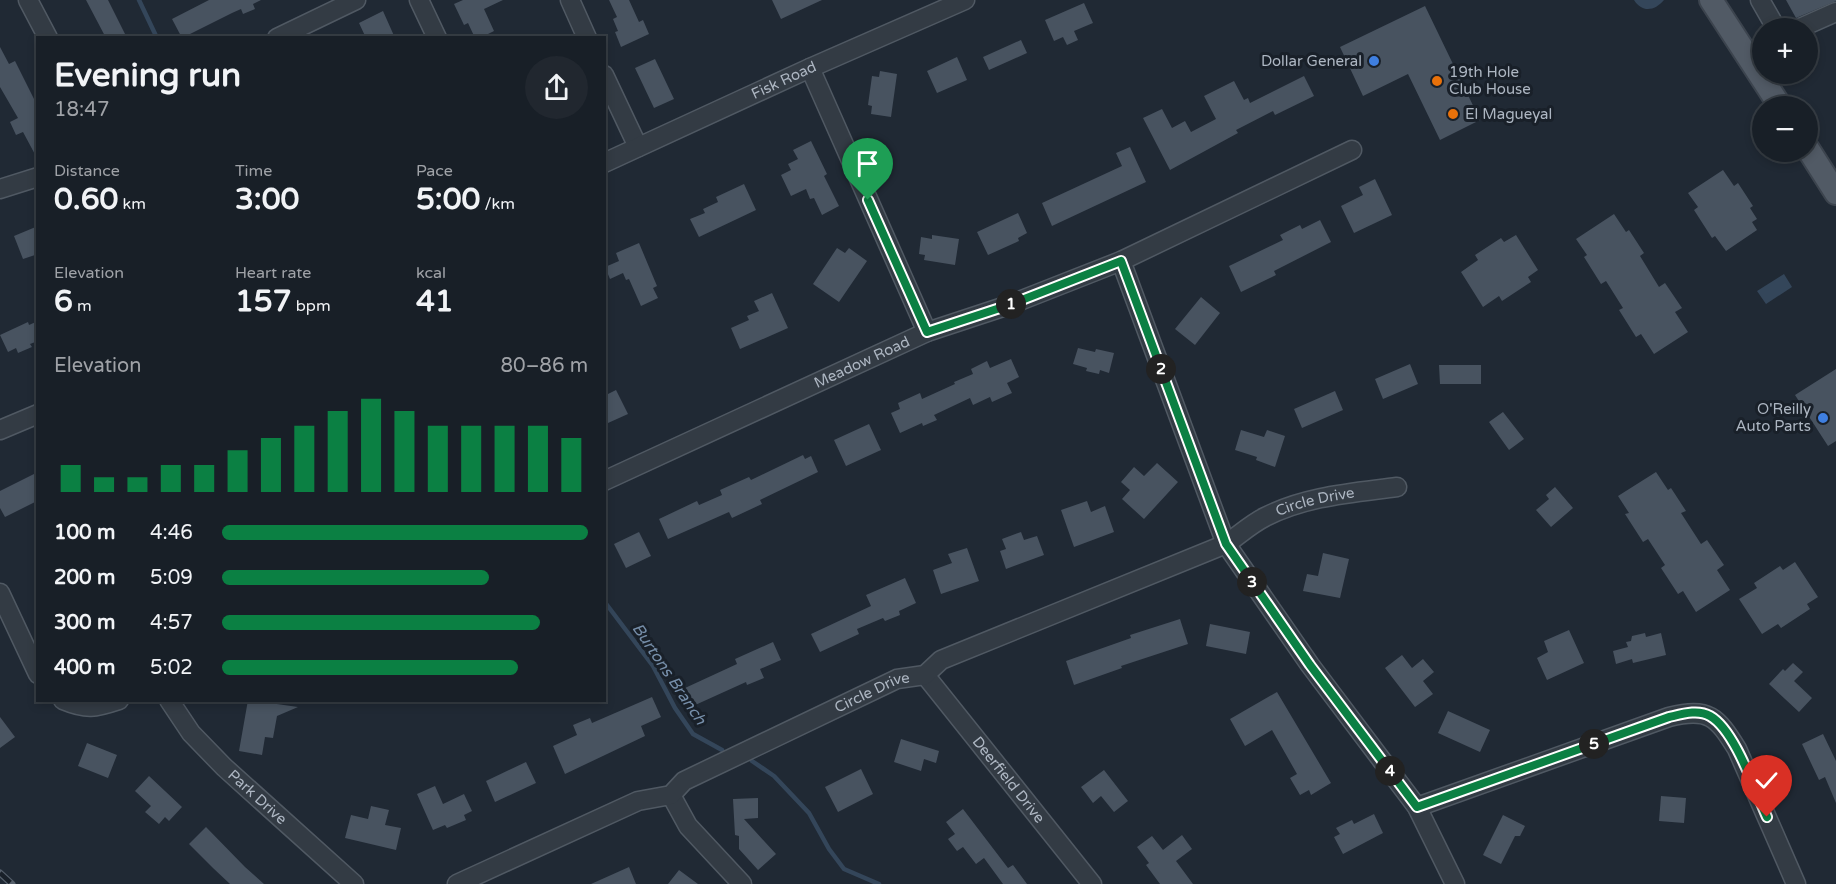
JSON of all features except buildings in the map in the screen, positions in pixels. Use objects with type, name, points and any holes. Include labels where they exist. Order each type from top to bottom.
[{"type":"main road","points":[[1711,0],[1752,48]]},
{"type":"main road","points":[[1816,162],[1836,194]]},
{"type":"street","points":[[28,0],[47,36]]},
{"type":"street","points":[[281,36],[356,0]]},
{"type":"street","points":[[418,0],[436,36]]},
{"type":"street","points":[[570,0],[586,36]]},
{"type":"street","name":"Fisk Road","points":[[606,162],[965,0]]},
{"type":"street","points":[[1760,0],[1770,18]]},
{"type":"street","points":[[1818,20],[1836,12]]},
{"type":"street","points":[[810,68],[927,332]]},
{"type":"street","points":[[606,79],[638,147]]},
{"type":"street","name":"Meadow Road","points":[[606,480],[927,332],[1009,305],[1121,261],[1352,150]]},
{"type":"street","points":[[0,189],[36,178]]},
{"type":"street","points":[[1121,261],[1226,544],[1310,665],[1417,807],[1455,884]]},
{"type":"street","points":[[0,430],[36,415]]},
{"type":"street","name":"Circle Drive","points":[[457,884],[638,801],[671,795],[684,781],[897,679],[925,675],[941,660],[1226,544],[1263,518],[1294,504],[1327,496],[1397,487]]},
{"type":"street","points":[[0,593],[36,670]]},
{"type":"street","name":"Deerfield Drive","points":[[925,675],[1092,884]]},
{"type":"street","points":[[68,702],[95,708],[113,702]]},
{"type":"street","name":"Park Drive","points":[[170,702],[191,734],[354,884]]},
{"type":"street","points":[[1417,807],[1669,717],[1690,712],[1710,715],[1725,729],[1737,749],[1796,884]]},
{"type":"street","points":[[671,795],[688,826],[742,884]]},
{"type":"water","points":[[1634,0],[1664,0],[1653,8],[1645,9]]},
{"type":"water","points":[[1784,274],[1792,287],[1766,304],[1757,291]]},
{"type":"waterway","name":"Burtons Branch","points":[[139,0],[156,36]]},
{"type":"waterway","name":"Burtons Branch","points":[[606,604],[653,666],[675,708],[693,734],[722,750]]},
{"type":"waterway","name":"Burtons Branch","points":[[752,761],[774,776],[809,813],[829,849],[844,869],[879,884]]},
{"type":"railway","points":[[0,873],[12,884]]},
{"type":"place","name":"Dollar General","points":[[1374,61]]},
{"type":"place","name":"19th Hole Club House","points":[[1437,81]]},
{"type":"place","name":"El Magueyal","points":[[1453,114]]},
{"type":"place","name":"O'Reilly Auto Parts","points":[[1823,418]]},
{"type":"route","points":[[868,200],[927,332],[1009,305],[1121,261],[1226,544],[1310,665],[1417,807],[1669,717],[1690,712],[1710,715],[1725,729],[1737,749],[1767,817]]}]
